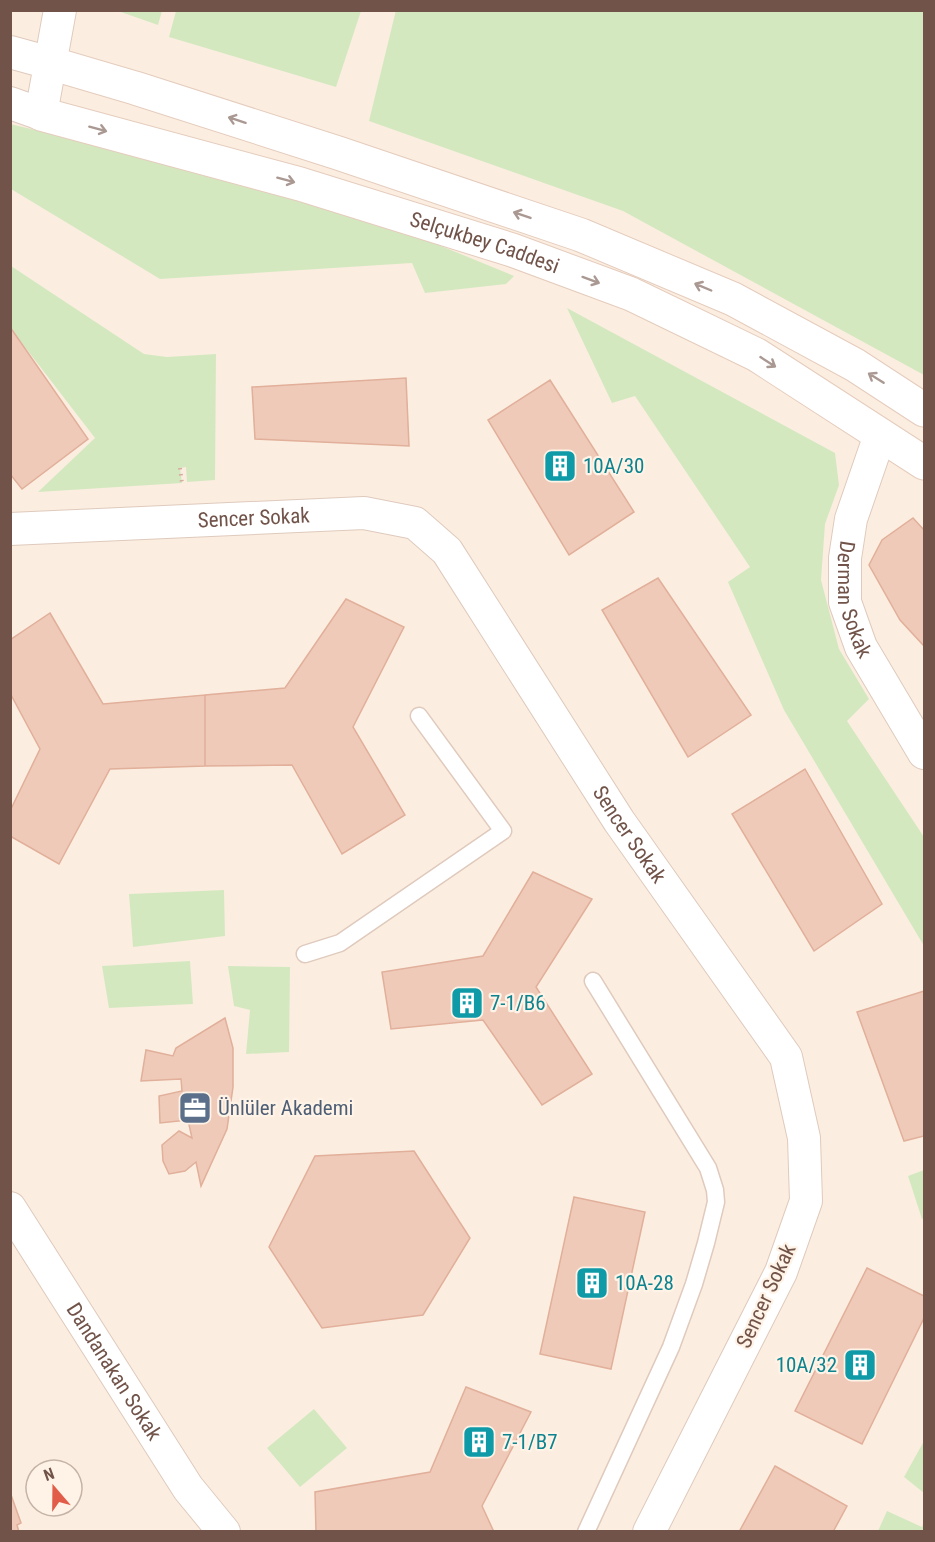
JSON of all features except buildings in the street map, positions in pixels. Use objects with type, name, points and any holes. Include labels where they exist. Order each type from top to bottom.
[{"type":"street","points":[[42,114],[60,10]]},
{"type":"street","name":"Selçukbey Caddesi","points":[[10,52],[135,88],[338,153],[581,235],[734,300],[855,365],[924,410]]},
{"type":"street","name":"Selçukbey Caddesi","points":[[10,103],[42,114],[300,184],[512,250],[631,294],[757,355],[924,463]]},
{"type":"street","name":"Derman Sokak","points":[[880,435],[851,519],[845,558],[845,602],[861,647],[924,753]]},
{"type":"street","name":"Sencer Sokak","points":[[10,529],[364,513],[415,523],[447,551],[619,821],[786,1057],[804,1138],[806,1201],[781,1272],[650,1532]]},
{"type":"street","name":"Dandanakan Sokak","points":[[10,1208],[188,1488],[224,1532]]},
{"type":"lane","points":[[305,954],[340,943],[503,831],[419,716]]},
{"type":"lane","points":[[586,1532],[684,1316],[716,1202],[708,1168],[593,981]]},
{"type":"path","points":[[180,468],[182,483]]},
{"type":"green space","points":[[176,10],[361,11],[336,87],[169,37]]},
{"type":"green space","points":[[396,10],[924,11],[924,375],[623,211],[369,121]]},
{"type":"green space","points":[[118,11],[162,11],[158,25]]},
{"type":"green space","points":[[10,124],[197,168],[429,241],[514,276],[506,284],[425,293],[412,263],[160,279],[11,189]]},
{"type":"green space","points":[[11,266],[144,354],[167,357],[216,354],[215,480],[187,482],[186,467],[180,468],[182,483],[38,492],[95,438],[11,329]]},
{"type":"green space","points":[[567,308],[835,453],[839,485],[825,524],[821,580],[839,649],[869,699],[847,721],[924,837],[924,946],[784,710],[728,582],[750,567],[635,396],[612,403]]},
{"type":"green space","points":[[224,890],[225,936],[133,947],[129,894]]},
{"type":"green space","points":[[190,961],[193,1004],[109,1008],[102,966]]},
{"type":"green space","points":[[228,966],[290,967],[289,1052],[246,1054],[250,1010],[234,1006]]},
{"type":"green space","points":[[924,1170],[924,1218],[922,1219],[908,1176]]},
{"type":"green space","points":[[314,1409],[347,1448],[300,1487],[267,1448]]},
{"type":"green space","points":[[924,1441],[924,1493],[904,1477]]},
{"type":"green space","points":[[887,1511],[922,1527],[924,1520],[924,1531],[878,1531]]},
{"type":"place","name":"10A/30","points":[[560,466]]},
{"type":"place","name":"7-1/B6","points":[[467,1003]]},
{"type":"place","name":"Ünlüler Akademi","points":[[195,1108]]},
{"type":"place","name":"10A-28","points":[[592,1283]]},
{"type":"place","name":"10A/32","points":[[860,1365]]},
{"type":"place","name":"7-1/B7","points":[[479,1442]]}]
